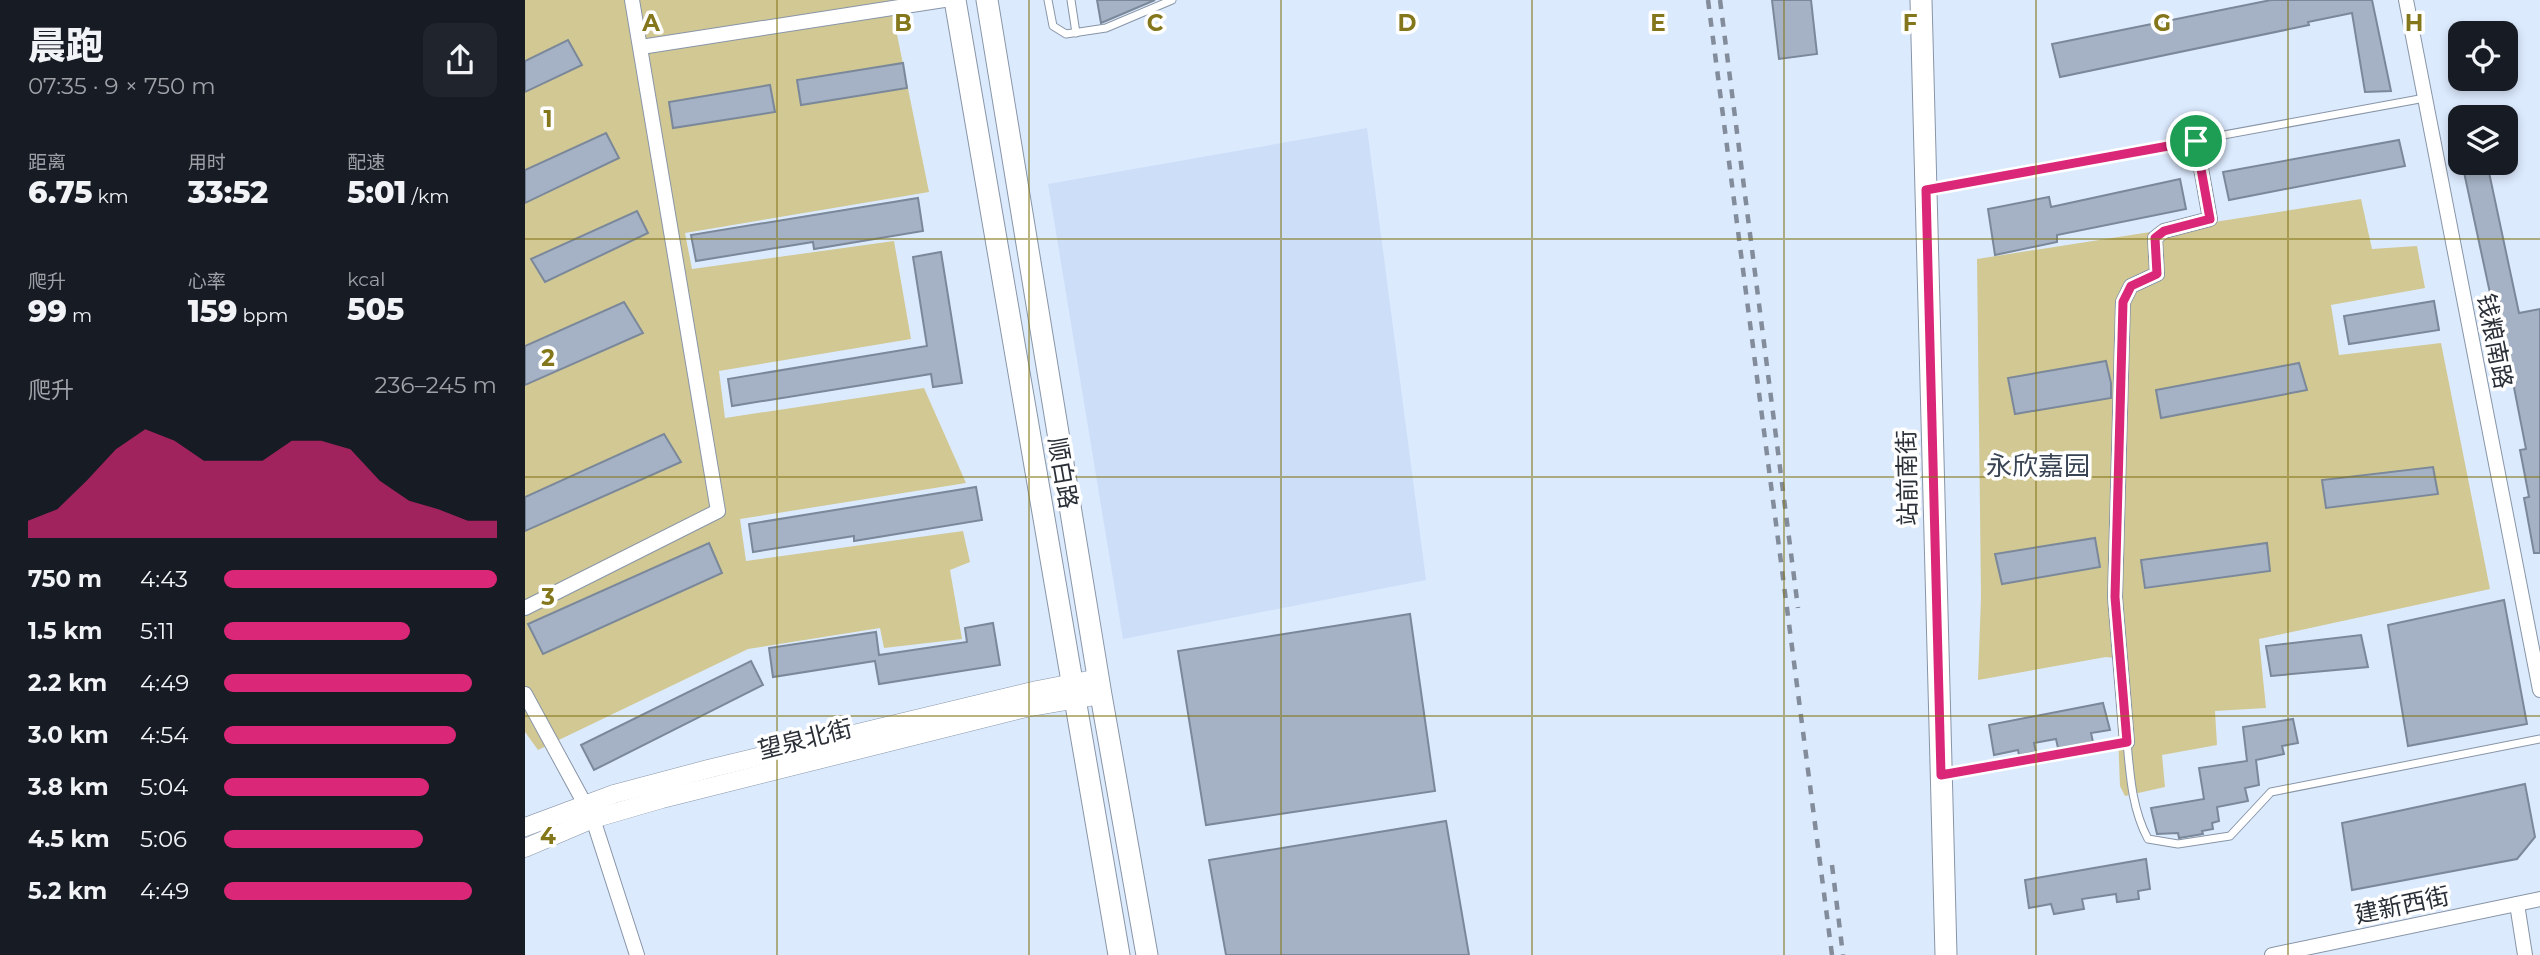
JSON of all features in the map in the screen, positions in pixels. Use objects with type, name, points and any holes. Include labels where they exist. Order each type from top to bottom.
[{"type":"main road","name":"顺白路","points":[[955,0],[1119,955]]},
{"type":"main road","name":"顺白路","points":[[988,0],[1100,686],[1147,955]]},
{"type":"main road","name":"站前南街","points":[[1921,0],[1946,955]]},
{"type":"street","points":[[525,608],[718,511],[632,0]]},
{"type":"street","points":[[641,47],[944,0]]},
{"type":"street","name":"钱粮南路","points":[[2406,0],[2540,690]]},
{"type":"street","points":[[2127,742],[2115,597],[2123,302],[2131,286],[2157,274],[2155,238],[2164,231],[2210,219],[2196,141]]},
{"type":"street","name":"望泉北街","points":[[525,848],[589,812],[614,794],[821,741],[1100,686]]},
{"type":"street","points":[[525,694],[589,812],[638,955]]},
{"type":"street","name":"望泉北街","points":[[525,827],[589,812]]},
{"type":"street","name":"建新西街","points":[[2272,955],[2540,899]]},
{"type":"street","points":[[2517,904],[2525,955]]},
{"type":"lane","points":[[1048,0],[1053,26],[1066,34],[1106,28],[1172,0]]},
{"type":"lane","points":[[1071,0],[1076,33]]},
{"type":"lane","points":[[1926,190],[2425,99]]},
{"type":"lane","points":[[1941,775],[2127,742],[2133,797],[2142,828],[2148,839],[2178,844],[2230,836],[2271,792],[2540,739]]},
{"type":"shaded area","points":[[525,0],[890,0],[929,192],[685,233],[692,269],[894,241],[911,339],[719,371],[725,418],[924,388],[966,483],[740,519],[746,561],[963,531],[970,562],[950,570],[962,639],[884,648],[880,628],[748,649],[538,750],[525,732]]},
{"type":"shaded area","points":[[1367,128],[1426,580],[1123,639],[1048,184]]},
{"type":"shaded area","points":[[2361,199],[2372,249],[2417,246],[2425,288],[2331,305],[2339,355],[2441,343],[2490,589],[2259,639],[2266,708],[2215,711],[2217,745],[2162,755],[2165,787],[2125,796],[2120,786],[2115,658],[2106,657],[1978,680],[1981,597],[1977,259]]},
{"type":"building","points":[[1097,0],[1155,0],[1101,23]]},
{"type":"building","points":[[1772,0],[1811,0],[1817,54],[1779,59]]},
{"type":"building","points":[[2271,0],[2372,0],[2391,91],[2365,92],[2352,13],[2308,22],[2309,25],[2060,77],[2052,44]]},
{"type":"building","points":[[568,40],[582,65],[525,92],[525,61]]},
{"type":"building","points":[[903,63],[907,88],[801,105],[797,80]]},
{"type":"building","points":[[770,85],[775,112],[673,128],[669,102]]},
{"type":"building","points":[[606,133],[619,158],[525,203],[525,170]]},
{"type":"building","points":[[2399,140],[2405,166],[2229,200],[2223,172]]},
{"type":"building","points":[[2465,175],[2490,175],[2519,313],[2540,309],[2540,553],[2534,553],[2524,498],[2529,497],[2520,450],[2526,449],[2504,336],[2501,337],[2496,306],[2493,307]]},
{"type":"building","points":[[2180,179],[2186,209],[2057,235],[2057,242],[1995,255],[1988,209],[2049,197],[2051,207]]},
{"type":"building","points":[[918,198],[923,231],[814,249],[813,242],[696,261],[691,235]]},
{"type":"building","points":[[637,211],[648,233],[545,282],[531,259]]},
{"type":"building","points":[[941,252],[962,383],[933,387],[931,374],[732,406],[728,379],[927,346],[913,257]]},
{"type":"building","points":[[2434,301],[2439,330],[2349,344],[2344,316]]},
{"type":"building","points":[[624,302],[643,333],[525,385],[525,346]]},
{"type":"building","points":[[2106,361],[2111,398],[2015,414],[2008,378]]},
{"type":"building","points":[[2299,363],[2307,390],[2161,418],[2156,390]]},
{"type":"building","points":[[664,434],[681,462],[525,531],[525,497]]},
{"type":"building","points":[[2433,467],[2438,494],[2326,508],[2322,480]]},
{"type":"building","points":[[976,487],[982,520],[854,541],[854,536],[753,552],[749,524]]},
{"type":"building","points":[[2095,538],[2100,567],[2002,584],[1995,554]]},
{"type":"building","points":[[709,543],[722,573],[543,654],[528,624]]},
{"type":"building","points":[[2267,543],[2270,571],[2145,588],[2141,560]]},
{"type":"building","points":[[2504,600],[2527,724],[2408,746],[2388,625]]},
{"type":"building","points":[[1410,614],[1435,791],[1206,825],[1178,651]]},
{"type":"building","points":[[993,623],[1000,665],[879,684],[875,661],[773,677],[769,648],[876,632],[879,655],[967,642],[965,628]]},
{"type":"building","points":[[2361,635],[2368,667],[2271,676],[2266,646]]},
{"type":"building","points":[[751,661],[763,685],[594,770],[581,745]]},
{"type":"building","points":[[2103,703],[2110,730],[2091,733],[2093,742],[2058,748],[2056,739],[2034,743],[2036,752],[2019,755],[2018,750],[1994,755],[1989,725]]},
{"type":"building","points":[[2293,719],[2298,743],[2282,746],[2284,754],[2256,760],[2259,785],[2245,788],[2248,801],[2217,807],[2219,821],[2212,823],[2213,829],[2202,831],[2203,834],[2179,838],[2178,833],[2157,834],[2151,808],[2204,799],[2199,768],[2247,761],[2243,727]]},
{"type":"building","points":[[2525,784],[2535,837],[2517,859],[2352,890],[2342,823]]},
{"type":"building","points":[[1446,821],[1469,955],[1226,955],[1209,860]]},
{"type":"building","points":[[2146,859],[2150,889],[2138,891],[2139,899],[2117,902],[2116,894],[2082,899],[2084,909],[2054,914],[2051,904],[2029,908],[2025,880]]},
{"type":"railway","points":[[1708,0],[1832,955]]},
{"type":"railway","points":[[1720,0],[1798,608]]},
{"type":"railway","points":[[1832,865],[1843,955]]},
{"type":"district","name":"永欣嘉园","points":[[2038,466]]},
{"type":"route","points":[[2196,141],[2210,219],[2164,231],[2155,238],[2157,274],[2131,286],[2123,302],[2115,597],[2127,742],[1941,775],[1926,190],[2196,141]]}]
